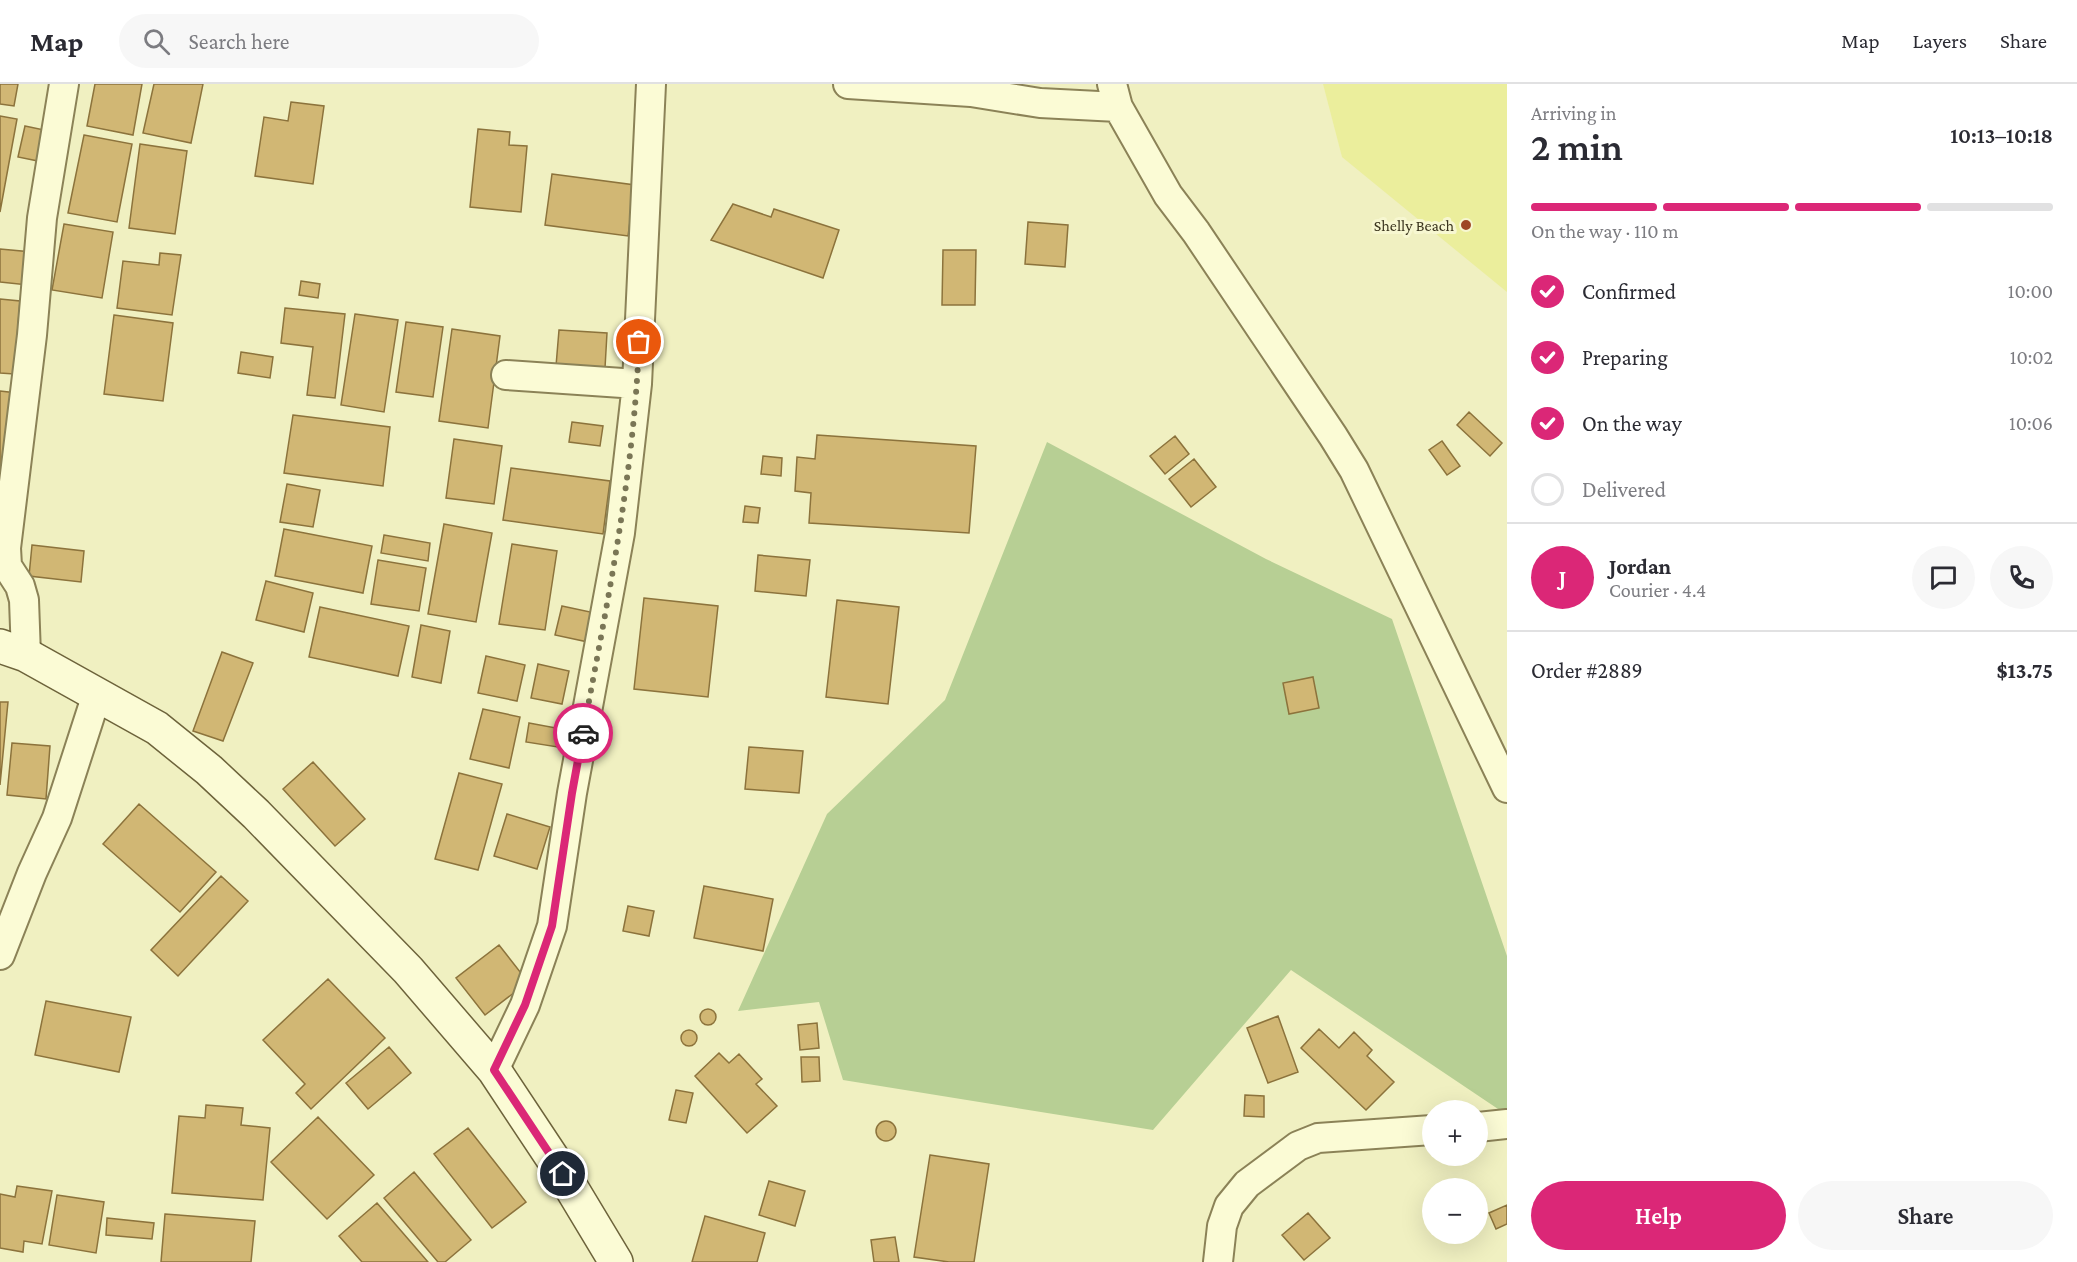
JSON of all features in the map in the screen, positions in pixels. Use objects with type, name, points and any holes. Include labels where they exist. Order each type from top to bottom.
[{"type":"street","points":[[64,84],[42,218],[32,335],[6,548],[6,566],[20,586],[24,600],[13,650],[157,728],[217,777],[408,970],[494,1070],[563,1174],[605,1255]]},
{"type":"street","points":[[494,1070],[525,1005],[552,926],[572,793],[620,532],[637,384],[651,84]]},
{"type":"street","points":[[848,84],[971,92],[1040,103],[1115,96],[1168,195],[1196,232],[1354,470],[1507,788]]},
{"type":"street","points":[[506,375],[637,384]]},
{"type":"street","points":[[0,955],[32,873],[57,818],[97,694]]},
{"type":"street","points":[[1488,1126],[1507,1124]]},
{"type":"street","points":[[1218,1262],[1222,1226],[1229,1206],[1247,1184],[1298,1146],[1318,1138],[1422,1131]]},
{"type":"shaded area","points":[[1047,442],[1266,559],[1392,619],[1507,956],[1507,1115],[1488,1100],[1485,1100],[1291,970],[1153,1130],[843,1080],[819,1002],[738,1011],[827,814],[945,700]]},
{"type":"sand","name":"Shelly Beach","points":[[1323,84],[1507,84],[1507,292],[1342,157]]},
{"type":"building","points":[[0,84],[18,84],[14,106],[0,104]]},
{"type":"building","points":[[95,84],[142,84],[133,135],[87,126]]},
{"type":"building","points":[[154,84],[203,84],[191,143],[143,133]]},
{"type":"building","points":[[291,102],[324,106],[313,184],[255,176],[264,117],[288,121]]},
{"type":"building","points":[[0,116],[17,119],[0,212]]},
{"type":"building","points":[[25,126],[49,131],[43,162],[18,157]]},
{"type":"building","points":[[478,129],[510,132],[509,145],[527,146],[521,212],[470,207]]},
{"type":"building","points":[[84,135],[132,144],[117,222],[68,213]]},
{"type":"building","points":[[140,144],[187,151],[175,234],[129,228]]},
{"type":"building","points":[[552,174],[635,185],[628,236],[545,225]]},
{"type":"building","points":[[733,204],[771,217],[774,209],[839,230],[823,278],[711,240]]},
{"type":"building","points":[[1028,222],[1068,225],[1065,267],[1025,264]]},
{"type":"building","points":[[64,224],[113,232],[102,298],[52,290]]},
{"type":"building","points":[[0,249],[32,252],[28,285],[0,282]]},
{"type":"building","points":[[943,250],[976,250],[975,305],[942,305]]},
{"type":"building","points":[[160,253],[181,255],[172,315],[117,308],[123,261],[159,265]]},
{"type":"building","points":[[301,281],[320,284],[318,298],[299,295]]},
{"type":"building","points":[[0,299],[20,301],[14,374],[0,373]]},
{"type":"building","points":[[285,308],[345,314],[335,398],[307,395],[313,347],[281,343]]},
{"type":"building","points":[[355,314],[398,320],[384,412],[341,405]]},
{"type":"building","points":[[114,315],[173,323],[163,401],[104,394]]},
{"type":"building","points":[[406,322],[443,327],[433,397],[396,392]]},
{"type":"building","points":[[452,329],[500,336],[488,428],[439,421]]},
{"type":"building","points":[[559,330],[607,333],[605,368],[556,366]]},
{"type":"building","points":[[241,352],[273,357],[270,378],[238,373]]},
{"type":"building","points":[[0,391],[17,393],[6,474],[0,473]]},
{"type":"building","points":[[1469,412],[1502,443],[1490,456],[1457,425]]},
{"type":"building","points":[[293,415],[390,427],[383,486],[284,473]]},
{"type":"building","points":[[572,422],[603,426],[600,446],[569,442]]},
{"type":"building","points":[[817,435],[976,446],[969,533],[809,523],[811,493],[795,491],[797,457],[815,459]]},
{"type":"building","points":[[1175,436],[1189,454],[1165,474],[1150,456]]},
{"type":"building","points":[[454,439],[502,446],[494,504],[446,498]]},
{"type":"building","points":[[1442,441],[1460,466],[1447,475],[1429,450]]},
{"type":"building","points":[[763,456],[782,458],[781,476],[761,474]]},
{"type":"building","points":[[1194,459],[1216,487],[1191,507],[1169,479]]},
{"type":"building","points":[[511,468],[610,481],[603,534],[503,520]]},
{"type":"building","points":[[287,484],[320,490],[313,527],[280,522]]},
{"type":"building","points":[[745,506],[760,508],[758,523],[743,522]]},
{"type":"building","points":[[444,524],[492,533],[476,622],[428,614]]},
{"type":"building","points":[[284,529],[372,546],[363,593],[275,576]]},
{"type":"building","points":[[384,535],[430,543],[428,561],[381,553]]},
{"type":"building","points":[[512,544],[557,551],[545,630],[499,624]]},
{"type":"building","points":[[32,545],[84,551],[81,582],[29,576]]},
{"type":"building","points":[[758,555],[810,560],[806,596],[755,591]]},
{"type":"building","points":[[378,560],[426,568],[419,611],[371,604]]},
{"type":"building","points":[[266,581],[313,593],[304,632],[256,620]]},
{"type":"building","points":[[644,598],[718,606],[708,697],[634,689]]},
{"type":"building","points":[[837,600],[899,607],[888,704],[826,697]]},
{"type":"building","points":[[562,606],[595,613],[588,642],[555,635]]},
{"type":"building","points":[[320,607],[409,626],[398,676],[309,657]]},
{"type":"building","points":[[421,625],[450,631],[441,683],[412,677]]},
{"type":"building","points":[[222,652],[253,663],[223,741],[193,731]]},
{"type":"building","points":[[486,656],[525,665],[517,701],[478,693]]},
{"type":"building","points":[[538,664],[569,671],[562,704],[531,698]]},
{"type":"building","points":[[1313,677],[1319,708],[1289,714],[1283,683]]},
{"type":"building","points":[[0,702],[8,702],[0,785]]},
{"type":"building","points":[[483,709],[520,717],[509,768],[470,759]]},
{"type":"building","points":[[529,723],[567,730],[564,748],[526,742]]},
{"type":"building","points":[[12,743],[50,746],[46,799],[7,795]]},
{"type":"building","points":[[749,747],[803,751],[799,793],[745,789]]},
{"type":"building","points":[[313,762],[365,819],[335,846],[283,789]]},
{"type":"building","points":[[459,773],[502,784],[478,870],[435,859]]},
{"type":"building","points":[[139,804],[216,872],[180,912],[103,844]]},
{"type":"building","points":[[507,814],[550,827],[537,869],[494,856]]},
{"type":"building","points":[[221,876],[248,901],[178,976],[151,950]]},
{"type":"building","points":[[704,886],[773,899],[763,951],[694,938]]},
{"type":"building","points":[[628,906],[654,911],[649,936],[623,931]]},
{"type":"building","points":[[499,945],[528,982],[485,1015],[456,978]]},
{"type":"building","points":[[328,979],[385,1038],[311,1109],[296,1093],[305,1084],[263,1040]]},
{"type":"building","points":[[46,1001],[131,1017],[119,1072],[35,1055]]},
{"type":"building","points":[[705,1009],[711,1009],[716,1017],[714,1023],[705,1025],[700,1020],[700,1014]]},
{"type":"building","points":[[1278,1016],[1298,1072],[1268,1083],[1247,1028]]},
{"type":"building","points":[[817,1023],[819,1048],[800,1050],[798,1025]]},
{"type":"building","points":[[1319,1029],[1339,1048],[1354,1032],[1372,1050],[1367,1056],[1394,1082],[1366,1110],[1301,1048]]},
{"type":"building","points":[[686,1030],[692,1030],[697,1038],[695,1044],[686,1046],[681,1041],[681,1035]]},
{"type":"building","points":[[389,1047],[411,1073],[368,1109],[346,1083]]},
{"type":"building","points":[[719,1053],[729,1063],[739,1054],[762,1079],[756,1084],[777,1106],[747,1133],[695,1076]]},
{"type":"building","points":[[801,1057],[819,1057],[820,1081],[802,1082]]},
{"type":"building","points":[[676,1090],[693,1093],[686,1123],[669,1120]]},
{"type":"building","points":[[1245,1095],[1264,1096],[1264,1117],[1244,1116]]},
{"type":"building","points":[[206,1105],[243,1108],[241,1125],[270,1128],[263,1200],[172,1193],[179,1116],[205,1118]]},
{"type":"building","points":[[318,1117],[374,1175],[327,1219],[271,1162]]},
{"type":"building","points":[[882,1121],[890,1121],[896,1127],[896,1135],[890,1141],[882,1141],[876,1135],[876,1127]]},
{"type":"building","points":[[468,1128],[526,1202],[492,1228],[434,1154]]},
{"type":"building","points":[[930,1155],[989,1164],[974,1262],[949,1262],[914,1257]]},
{"type":"building","points":[[414,1172],[471,1240],[445,1262],[438,1262],[384,1198]]},
{"type":"building","points":[[769,1181],[805,1191],[795,1226],[759,1215]]},
{"type":"building","points":[[17,1186],[52,1191],[42,1244],[24,1241],[23,1252],[0,1248],[0,1194],[15,1197]]},
{"type":"building","points":[[57,1195],[104,1202],[96,1253],[49,1245]]},
{"type":"building","points":[[377,1203],[428,1262],[362,1262],[339,1236]]},
{"type":"building","points":[[1507,1205],[1507,1224],[1496,1229],[1489,1213]]},
{"type":"building","points":[[1308,1213],[1330,1238],[1304,1260],[1282,1235]]},
{"type":"building","points":[[165,1214],[255,1221],[251,1262],[161,1262]]},
{"type":"building","points":[[705,1216],[765,1233],[757,1262],[692,1262]]},
{"type":"building","points":[[107,1218],[154,1223],[152,1239],[106,1235]]},
{"type":"building","points":[[895,1237],[899,1262],[874,1262],[871,1240]]},
{"type":"way so far","points":[[583,733],[620,532],[637,384],[639,342]]},
{"type":"place","name":"Shelly Beach","points":[[1466,225]]},
{"type":"route","points":[[563,1174],[494,1070],[525,1005],[552,926],[583,733]]}]
